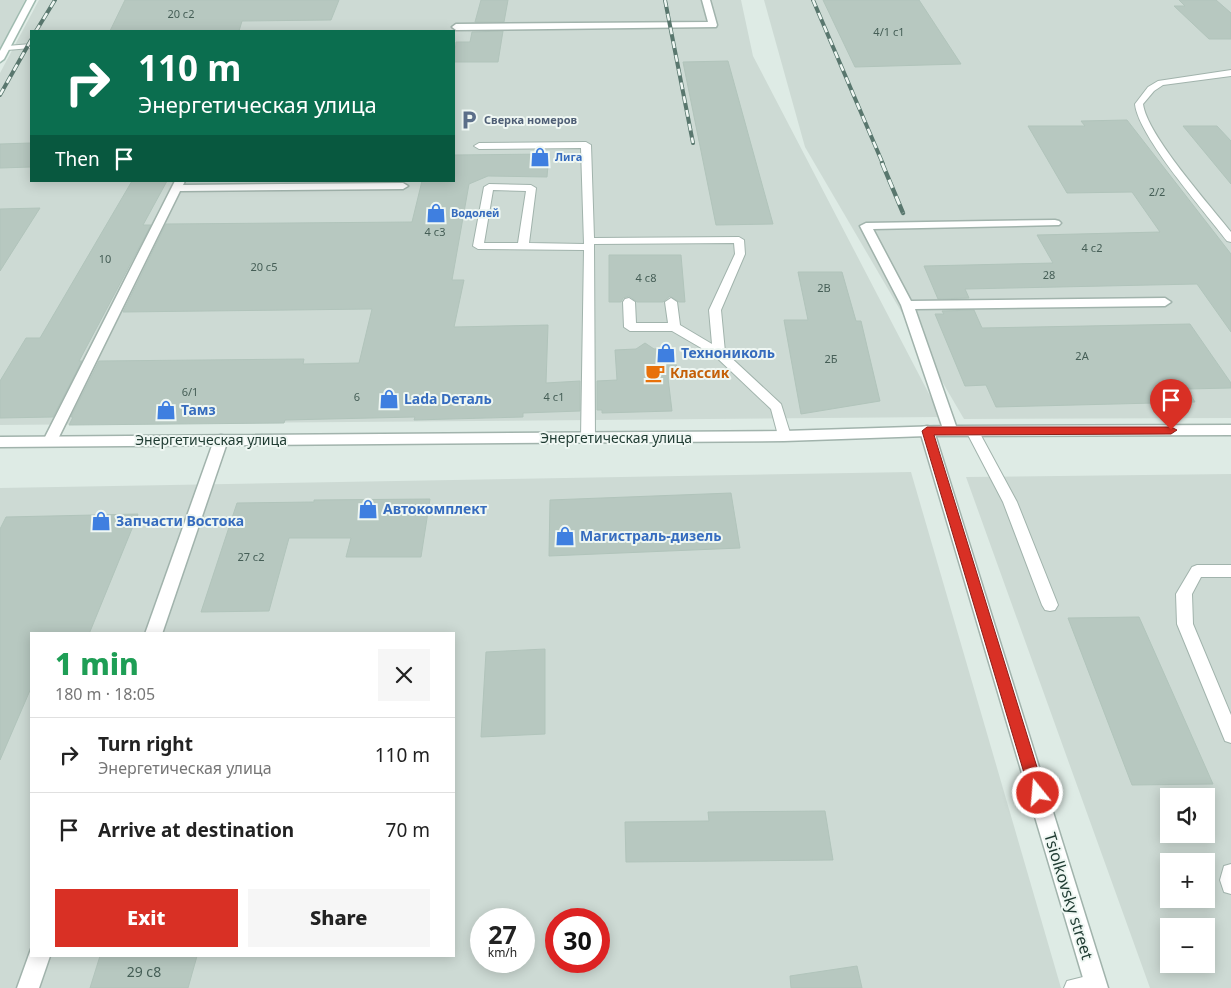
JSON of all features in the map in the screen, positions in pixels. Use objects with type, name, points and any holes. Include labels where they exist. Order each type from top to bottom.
[{"type":"street","points":[[0,60],[31,0]]},
{"type":"street","points":[[456,27],[714,26],[706,0]]},
{"type":"street","points":[[50,442],[179,185],[403,186]]},
{"type":"street","points":[[951,431],[907,305],[866,226],[1055,224]]},
{"type":"street","points":[[907,305],[1165,302]]},
{"type":"street","name":"Энергетическая улица","points":[[0,442],[784,436],[927,431],[1231,430]]},
{"type":"street","name":"Tsiolkovsky street","points":[[927,431],[1096,986]]},
{"type":"street","points":[[154,632],[221,440]]},
{"type":"street","points":[[28,988],[39,957]]},
{"type":"lane","points":[[7,48],[30,46]]},
{"type":"lane","points":[[1231,73],[1161,83],[1151,89],[1139,104],[1140,112],[1153,138],[1231,239]]},
{"type":"lane","points":[[480,146],[586,144],[589,244],[588,438]]},
{"type":"lane","points":[[523,246],[531,188],[489,187],[478,246],[523,246],[589,244],[627,240],[739,240],[740,254],[715,310],[720,353]]},
{"type":"lane","points":[[626,255],[627,240]]},
{"type":"lane","points":[[667,240],[667,255]]},
{"type":"lane","points":[[629,302],[630,327],[674,327],[720,353],[778,407],[784,436]]},
{"type":"lane","points":[[671,302],[674,327]]},
{"type":"lane","points":[[972,431],[1010,502],[1050,605]]},
{"type":"lane","points":[[1231,571],[1196,571],[1184,594],[1185,624],[1231,735]]},
{"type":"lane","points":[[1231,873],[1229,880],[1231,885]]},
{"type":"lane","points":[[1074,988],[1096,986]]},
{"type":"shaded area","points":[[0,0],[25,0],[0,50]]},
{"type":"shaded area","points":[[39,0],[741,0],[753,56],[941,417],[0,425],[0,73]]},
{"type":"shaded area","points":[[764,0],[1231,0],[1231,418],[964,419],[805,147]]},
{"type":"shaded area","points":[[911,472],[1061,988],[0,988],[0,488]]},
{"type":"shaded area","points":[[1231,474],[1231,988],[1150,988],[966,477]]},
{"type":"building","points":[[125,0],[339,0],[331,20],[242,21],[239,30],[110,30]]},
{"type":"building","points":[[481,0],[508,0],[504,22],[475,22]]},
{"type":"building","points":[[823,0],[919,0],[961,64],[855,67]]},
{"type":"building","points":[[1179,0],[1216,0],[1231,13],[1231,39],[1209,39],[1174,6],[1185,6]]},
{"type":"building","points":[[503,31],[498,62],[455,62],[456,42],[470,42],[472,32]]},
{"type":"building","points":[[728,61],[773,224],[716,225],[683,62]]},
{"type":"building","points":[[1127,120],[1231,254],[1231,332],[1197,284],[965,289],[969,298],[938,299],[924,266],[1053,263],[1037,235],[1160,232],[1132,192],[1067,193],[1028,126],[1085,126],[1081,121]]},
{"type":"building","points":[[1183,126],[1217,126],[1231,141],[1231,184]]},
{"type":"building","points":[[30,143],[30,167],[0,168],[0,144]]},
{"type":"building","points":[[549,154],[547,177],[488,176],[469,184],[452,280],[464,280],[454,327],[548,325],[546,383],[580,381],[580,411],[523,413],[523,417],[414,420],[415,417],[285,420],[284,423],[69,425],[73,417],[71,417],[99,361],[304,359],[303,364],[359,363],[372,309],[123,312],[166,224],[412,222],[422,182],[455,182],[455,155]]},
{"type":"building","points":[[131,182],[166,182],[143,225],[151,225],[79,361],[82,361],[53,417],[0,418],[0,381],[26,338],[40,338]]},
{"type":"building","points":[[40,208],[0,271],[0,209]]},
{"type":"building","points":[[609,255],[681,255],[685,302],[679,302],[670,296],[663,302],[637,302],[629,296],[623,298],[621,302],[609,302]]},
{"type":"building","points":[[798,272],[842,272],[856,321],[861,321],[880,401],[801,414],[784,320],[808,320]]},
{"type":"building","points":[[974,310],[982,328],[1190,324],[1231,383],[1231,388],[1187,389],[1195,402],[996,407],[986,385],[965,386],[935,314],[944,314],[942,311]]},
{"type":"building","points":[[645,343],[654,349],[674,348],[678,378],[668,378],[672,411],[602,413],[602,410],[597,410],[597,381],[617,380],[615,350],[636,349]]},
{"type":"building","points":[[731,493],[740,548],[549,556],[550,500]]},
{"type":"building","points":[[430,499],[421,557],[346,557],[351,538],[289,538],[269,611],[201,612],[237,503]]},
{"type":"building","points":[[138,514],[90,632],[30,632],[30,690],[0,760],[0,529],[6,517]]},
{"type":"building","points":[[1139,617],[1213,784],[1132,785],[1068,618]]},
{"type":"building","points":[[545,649],[545,734],[481,737],[486,652]]},
{"type":"building","points":[[825,811],[833,860],[626,862],[625,822],[709,821],[708,812]]},
{"type":"building","points":[[100,957],[197,957],[188,988],[90,988]]},
{"type":"building","points":[[857,966],[862,988],[791,988],[790,976]]},
{"type":"railway","points":[[37,30],[55,0]]},
{"type":"railway","points":[[665,0],[693,143]]},
{"type":"railway","points":[[813,0],[883,164]]},
{"type":"railway","points":[[0,95],[30,42]]},
{"type":"railway","points":[[882,163],[903,213]]},
{"type":"place","name":"Сверка номеров","points":[[469,120]]},
{"type":"place","name":"Лига","points":[[540,157]]},
{"type":"place","name":"Водолей","points":[[436,213]]},
{"type":"place","name":"Технониколь","points":[[666,353]]},
{"type":"place","name":"Классик","points":[[655,373]]},
{"type":"place","name":"Lada Dеталь","points":[[389,399]]},
{"type":"place","name":"Тамз","points":[[166,410]]},
{"type":"place","name":"Автокомплект","points":[[368,509]]},
{"type":"place","name":"Запчасти Востока","points":[[101,521]]},
{"type":"place","name":"Магистраль-дизель","points":[[565,536]]},
{"type":"route","points":[[1038,793],[927,431],[1171,430]]}]
